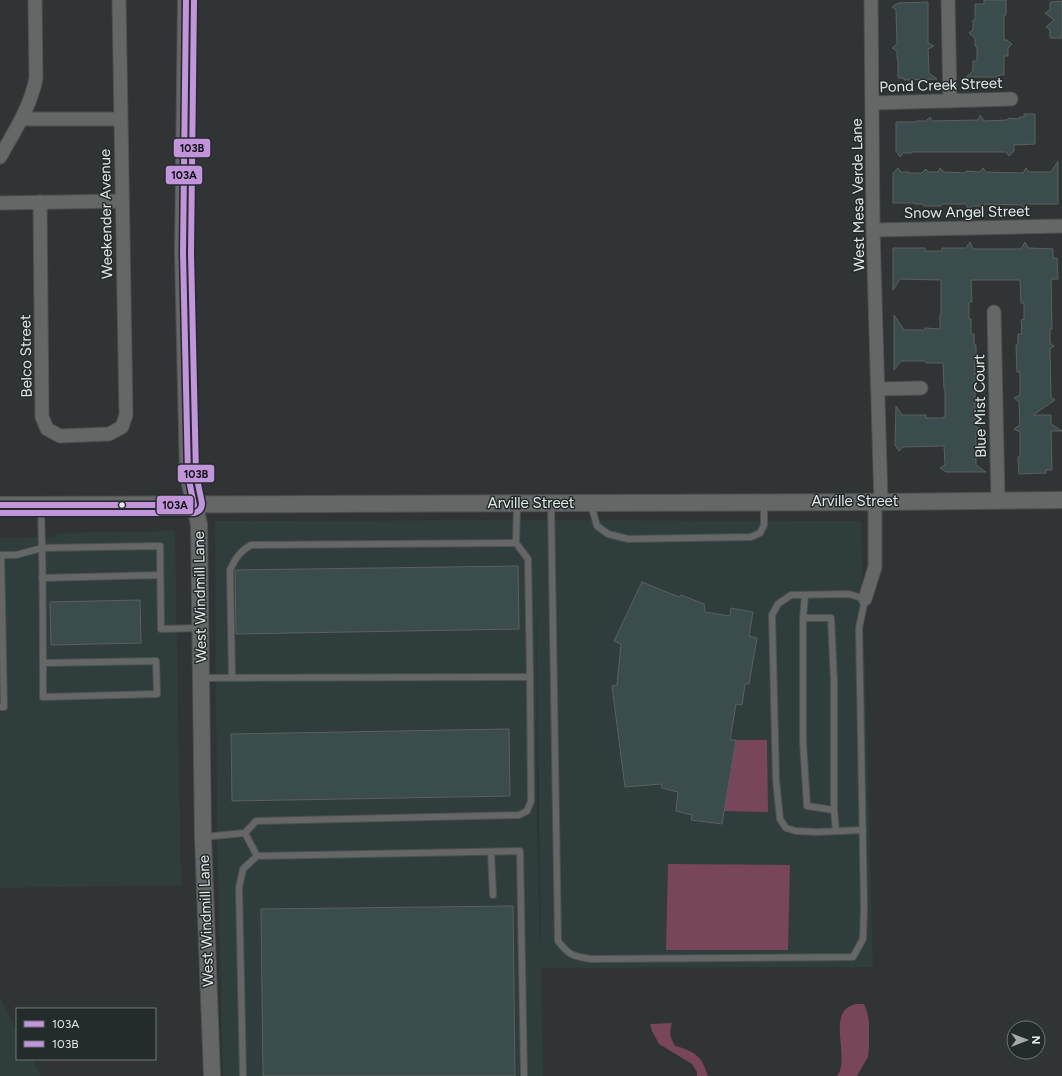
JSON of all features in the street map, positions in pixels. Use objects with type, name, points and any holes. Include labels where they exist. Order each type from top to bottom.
[{"type":"street","points":[[0,157],[21,119],[34,91],[36,78],[35,0]]},
{"type":"street","name":"Weekender Avenue","points":[[118,0],[126,415],[122,427]]},
{"type":"street","name":"West Windmill Lane","points":[[186,0],[183,253],[188,475],[199,524],[203,837],[212,1076]]},
{"type":"street","name":"West Mesa Verde Lane","points":[[865,599],[875,567],[878,502],[878,389],[873,230],[871,0]]},
{"type":"street","points":[[948,0],[950,101]]},
{"type":"street","name":"Pond Creek Street","points":[[873,103],[1011,99]]},
{"type":"street","points":[[21,119],[120,119]]},
{"type":"street","points":[[0,204],[122,201]]},
{"type":"street","name":"Belco Street","points":[[40,202],[42,417],[47,429],[60,436],[109,434],[122,427]]},
{"type":"street","name":"Snow Angel Street","points":[[873,230],[1062,226]]},
{"type":"street","name":"Blue Mist Court","points":[[994,312],[998,500]]},
{"type":"street","points":[[878,389],[921,388]]},
{"type":"street","name":"Arville Street","points":[[0,505],[1062,500]]},
{"type":"lane","points":[[591,503],[597,526],[608,534],[628,539],[751,537],[760,533],[764,525],[764,502]]},
{"type":"lane","points":[[203,837],[246,833],[256,821],[519,815],[527,811],[531,801],[528,558],[516,543],[517,503]]},
{"type":"lane","points":[[551,503],[558,941],[564,948],[573,956],[591,959],[853,957],[863,940],[864,908],[863,830],[860,628],[865,599],[850,594],[791,595],[778,604],[772,615],[776,780],[780,819],[786,828],[796,831],[817,832],[863,830]]},
{"type":"lane","points":[[42,505],[43,697],[157,694],[156,661],[43,663]]},
{"type":"lane","points":[[232,678],[230,570],[236,558],[244,549],[251,545],[516,543]]},
{"type":"lane","points":[[0,707],[4,707],[0,555],[16,555],[42,548],[160,546],[161,629],[200,628]]},
{"type":"lane","points":[[42,578],[160,575]]},
{"type":"lane","points":[[805,595],[803,618],[803,742],[807,806],[834,810]]},
{"type":"lane","points":[[803,618],[831,618],[834,682],[834,810],[836,831]]},
{"type":"lane","points":[[201,678],[530,677]]},
{"type":"lane","points":[[246,833],[257,856]]},
{"type":"lane","points":[[243,1076],[239,888],[242,869],[257,856],[520,851],[524,1076]]},
{"type":"lane","points":[[491,852],[492,895]]},
{"type":"shaded area","points":[[215,521],[861,521],[873,967],[541,968],[543,1076],[223,1076],[217,837]],"holes":[[[536,589],[540,940],[537,835]]]},
{"type":"shaded area","points":[[175,531],[181,885],[1,888],[0,538],[57,537],[57,533]]},
{"type":"shaded area","points":[[736,740],[767,740],[768,812],[724,811]]},
{"type":"shaded area","points":[[668,864],[790,865],[788,950],[666,950]]},
{"type":"shaded area","points":[[0,998],[16,1029],[16,1060],[33,1060],[41,1076],[0,1076]]},
{"type":"shaded area","points":[[856,1004],[864,1004],[867,1012],[869,1021],[868,1057],[857,1076],[837,1076],[840,1072],[842,1055],[840,1020],[847,1008]]},
{"type":"shaded area","points":[[672,1023],[670,1035],[675,1046],[689,1051],[699,1057],[708,1076],[697,1076],[697,1072],[692,1064],[659,1044],[650,1024]]},
{"type":"building","points":[[984,0],[1006,0],[1006,15],[1004,15],[1004,40],[1007,40],[1012,44],[1008,48],[1008,56],[1004,56],[1004,75],[999,75],[999,77],[966,77],[973,71],[973,61],[977,61],[977,47],[975,46],[975,38],[969,33],[973,30],[973,20],[975,20],[975,4],[984,4]]},
{"type":"building","points":[[1062,1],[1062,38],[1050,38],[1050,30],[1046,27],[1054,20],[1045,13],[1050,10],[1050,2]]},
{"type":"building","points":[[928,2],[928,43],[934,46],[928,49],[929,73],[937,79],[904,80],[904,78],[898,78],[897,51],[892,48],[897,44],[896,10],[892,7],[898,3]]},
{"type":"building","points":[[1024,114],[1035,114],[1035,144],[1014,145],[1014,151],[1009,156],[1006,152],[912,152],[903,153],[900,157],[896,151],[896,122],[926,121],[930,117],[932,121],[978,120],[980,115],[984,121],[1007,120],[1009,118],[1019,119],[1019,117],[1024,117]]},
{"type":"building","points":[[1058,161],[1058,204],[1028,204],[1024,209],[1022,205],[985,204],[984,206],[972,206],[969,210],[966,204],[924,206],[923,204],[914,203],[893,203],[893,173],[898,168],[901,172],[909,173],[922,173],[926,169],[928,172],[938,172],[940,168],[944,172],[965,173],[966,171],[980,172],[983,168],[986,172],[1023,173],[1026,168],[1029,172],[1051,172]]},
{"type":"building","points":[[970,242],[973,249],[1021,249],[1025,242],[1028,248],[1053,249],[1053,258],[1057,258],[1058,279],[1051,279],[1052,329],[1050,329],[1050,343],[1054,346],[1050,349],[1051,397],[1055,400],[1033,415],[1051,415],[1051,424],[1062,431],[1051,431],[1052,470],[1046,470],[1046,473],[1019,474],[1018,457],[1020,457],[1020,432],[1014,429],[1020,425],[1019,402],[1014,398],[1020,395],[1020,372],[1017,372],[1016,345],[1018,344],[1018,334],[1022,334],[1021,320],[1024,319],[1024,303],[1021,303],[1020,280],[971,280],[972,302],[969,302],[969,319],[971,319],[971,334],[974,334],[976,355],[980,357],[975,361],[977,391],[975,391],[975,426],[981,429],[976,432],[976,465],[986,472],[946,472],[940,468],[945,465],[944,446],[903,447],[899,451],[895,445],[896,406],[902,415],[926,415],[926,418],[944,418],[945,389],[943,363],[901,361],[894,370],[894,315],[904,330],[924,330],[925,328],[940,329],[941,280],[900,279],[893,290],[893,248],[925,248],[925,251],[942,251],[942,248],[966,248]]},
{"type":"building","points":[[518,566],[519,629],[236,634],[235,570]]},
{"type":"building","points":[[642,582],[679,597],[681,595],[704,604],[705,612],[730,616],[731,608],[753,612],[749,636],[757,638],[749,684],[745,684],[742,705],[736,704],[730,740],[736,740],[722,824],[691,820],[692,815],[676,811],[678,792],[662,788],[661,784],[625,787],[612,686],[617,685],[621,644],[614,641]]},
{"type":"building","points":[[140,600],[141,643],[51,645],[50,602]]},
{"type":"building","points":[[509,729],[510,796],[232,801],[231,734]]},
{"type":"building","points":[[513,906],[515,1076],[263,1076],[261,909]]},
{"type":"transit line","name":"103A","points":[[0,505],[194,505],[188,475],[183,253],[186,0]]},
{"type":"transit line","name":"103B","points":[[0,513],[194,513],[201,509],[202,503],[196,474],[191,253],[194,0]]}]
